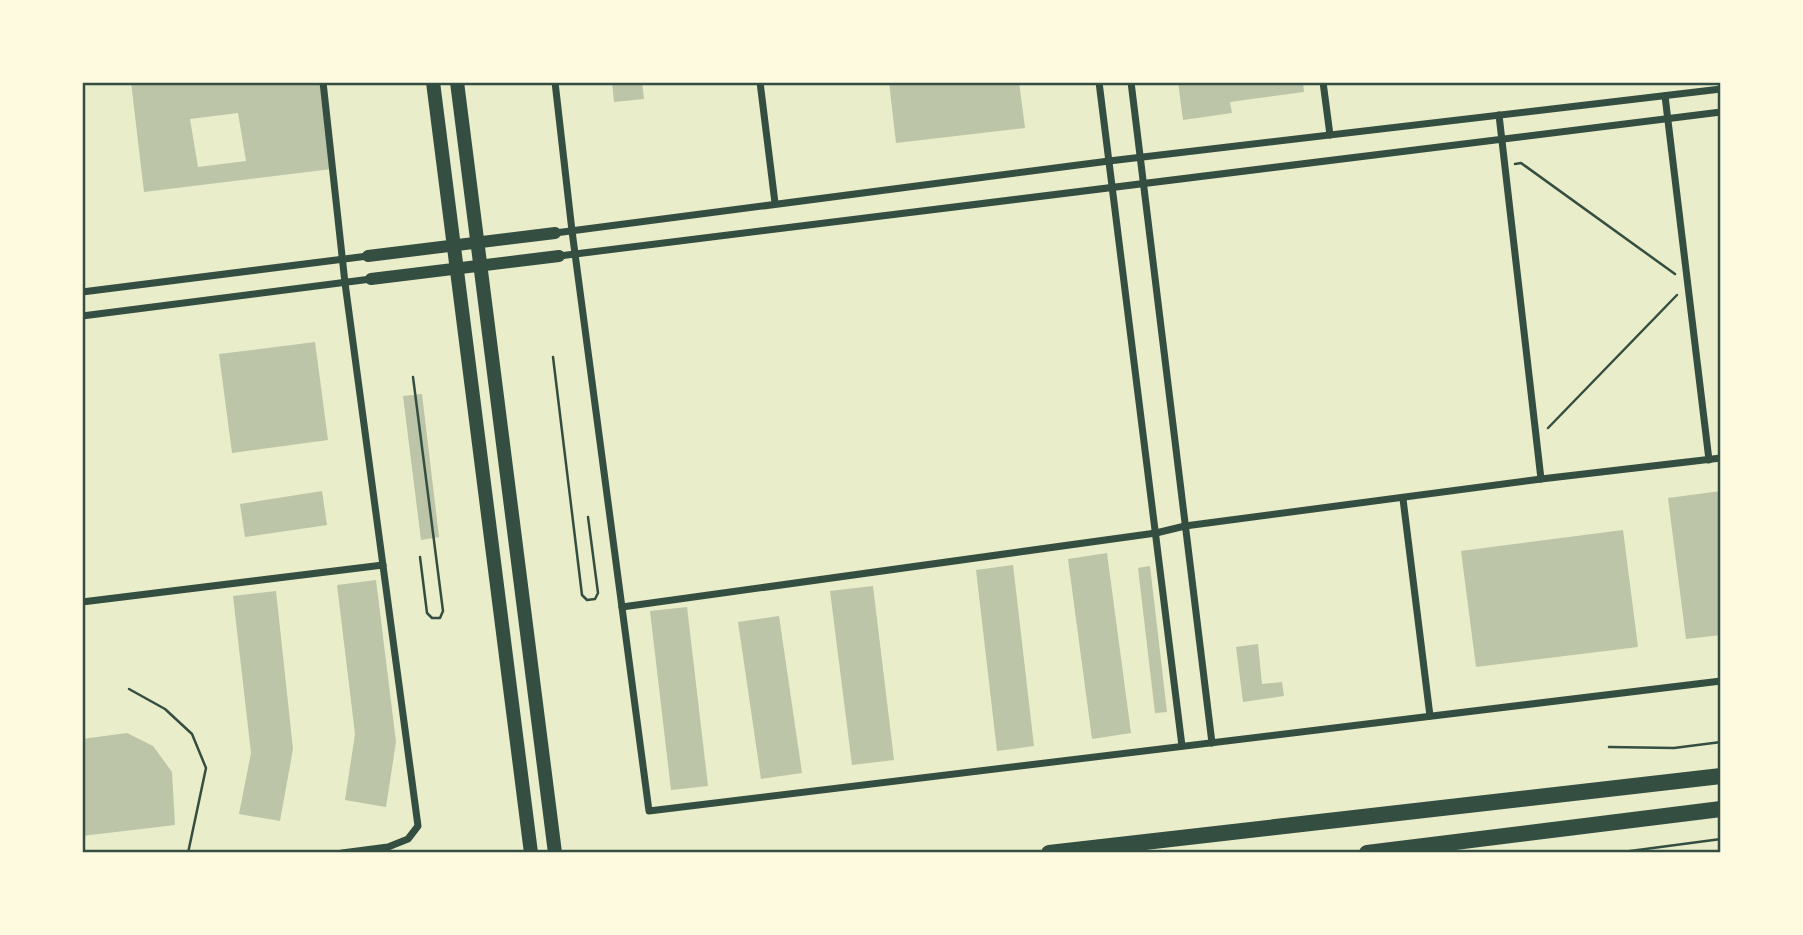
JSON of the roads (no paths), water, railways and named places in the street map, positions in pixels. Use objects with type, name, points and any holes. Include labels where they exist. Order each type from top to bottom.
[{"type":"main road","points":[[433,82],[531,853]]},
{"type":"main road","points":[[457,82],[555,853]]},
{"type":"main road","points":[[1049,853],[1721,776]]},
{"type":"main road","points":[[1367,853],[1721,808]]},
{"type":"street","points":[[323,82],[345,283],[418,826],[408,839],[388,847],[342,853]]},
{"type":"street","points":[[555,82],[572,231],[649,811],[1721,681]]},
{"type":"street","points":[[760,82],[775,203]]},
{"type":"street","points":[[1099,82],[1182,746]]},
{"type":"street","points":[[1131,82],[1212,743]]},
{"type":"street","points":[[1323,82],[1330,135]]},
{"type":"street","points":[[82,292],[1140,157],[1721,89]]},
{"type":"street","points":[[1665,96],[1709,460]]},
{"type":"street","points":[[82,317],[1721,112]]},
{"type":"street","points":[[1499,116],[1541,479]]},
{"type":"street","points":[[622,607],[1156,533],[1185,526],[1721,458]]},
{"type":"street","points":[[1403,499],[1430,716]]},
{"type":"street","points":[[82,602],[383,565]]}]
